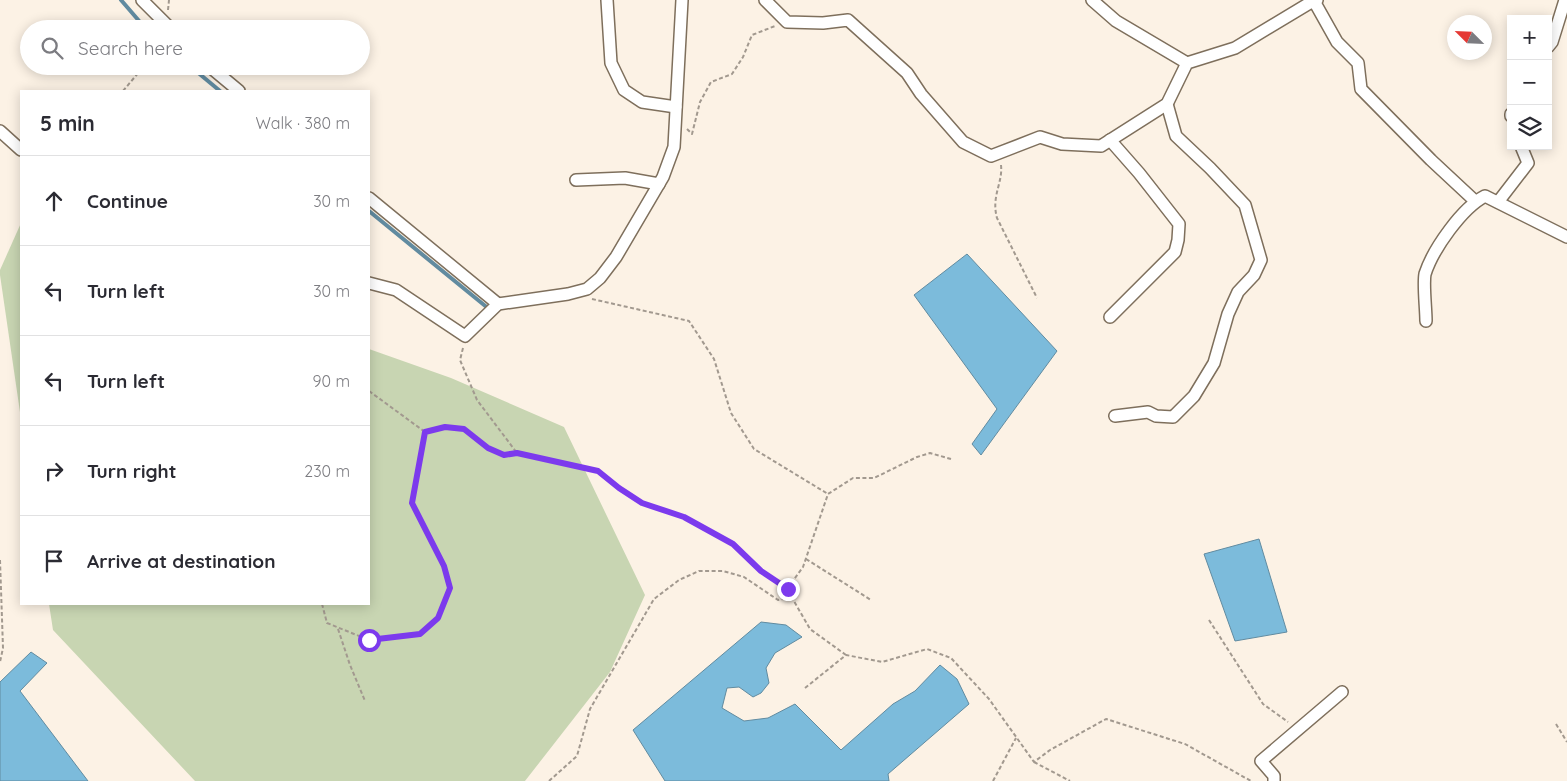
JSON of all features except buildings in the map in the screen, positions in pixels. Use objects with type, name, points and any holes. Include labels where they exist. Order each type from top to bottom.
[{"type":"street","points":[[142,0],[162,20]]},
{"type":"street","points":[[607,0],[611,63],[624,90],[642,102],[676,112]]},
{"type":"street","points":[[370,283],[396,290],[465,336],[498,304],[587,290],[600,278],[616,257],[663,177],[674,147],[682,0]]},
{"type":"street","points":[[766,0],[787,22],[823,23],[848,20],[907,73],[920,94],[963,142],[991,156],[1040,137],[1062,144],[1101,146],[1167,104],[1187,62]]},
{"type":"street","points":[[1092,0],[1116,21],[1187,62],[1235,48],[1316,1],[1337,42],[1358,63],[1361,89],[1431,160],[1475,201]]},
{"type":"street","points":[[1552,42],[1565,0]]},
{"type":"street","points":[[220,75],[238,90]]},
{"type":"street","points":[[1115,416],[1148,412],[1156,416],[1173,417],[1194,396],[1214,363],[1228,314],[1238,292],[1254,275],[1261,260],[1245,206],[1210,168],[1176,136],[1167,104]]},
{"type":"street","points":[[0,131],[20,149]]},
{"type":"street","points":[[1110,140],[1145,180],[1179,224],[1175,252],[1110,317]]},
{"type":"street","points":[[1498,202],[1528,163],[1523,150]]},
{"type":"street","points":[[576,180],[625,178],[659,184]]},
{"type":"street","points":[[1426,320],[1425,275],[1442,239],[1475,201],[1485,196],[1567,237]]},
{"type":"street","points":[[370,199],[498,304]]},
{"type":"street","points":[[1274,781],[1274,776],[1261,761],[1342,692]]},
{"type":"path","points":[[676,112],[692,134],[700,102],[710,82],[732,74],[743,57],[752,34],[787,22]]},
{"type":"path","points":[[124,90],[136,75]]},
{"type":"path","points":[[1000,152],[1002,170],[994,208],[1003,231],[1037,298]]},
{"type":"path","points":[[586,298],[689,321],[714,359],[730,413],[754,449],[828,494]]},
{"type":"path","points":[[465,336],[460,360],[477,400],[517,453]]},
{"type":"path","points":[[370,392],[425,432]]},
{"type":"path","points":[[425,432],[445,427],[464,429],[488,448],[504,455],[517,453],[598,471],[642,503],[684,517],[733,544],[761,571],[788,589],[810,629],[846,655],[882,662],[927,649],[951,658],[989,699],[1034,762],[1070,781]]},
{"type":"path","points":[[322,605],[326,623],[369,640],[420,634],[438,618],[450,588],[444,566],[412,503],[425,432]]},
{"type":"path","points":[[788,589],[803,567],[828,494],[853,478],[874,478],[917,457],[930,453],[951,458]]},
{"type":"path","points":[[806,559],[871,600]]},
{"type":"path","points":[[0,560],[4,648],[0,662]]},
{"type":"path","points":[[550,781],[577,756],[590,709],[654,599],[679,580],[699,571],[723,572],[744,577],[778,600],[792,597]]},
{"type":"path","points":[[1209,620],[1263,704],[1298,729]]},
{"type":"path","points":[[338,629],[365,701]]},
{"type":"path","points":[[805,688],[846,655]]},
{"type":"path","points":[[1034,762],[1050,750],[1106,719],[1185,744],[1251,781]]},
{"type":"path","points":[[1556,724],[1567,742]]},
{"type":"path","points":[[993,781],[1016,738]]},
{"type":"green space","points":[[20,225],[20,412],[0,275],[0,270]]},
{"type":"green space","points":[[370,349],[451,378],[564,427],[645,595],[610,672],[525,781],[195,781],[53,630],[49,605],[370,605]]},
{"type":"water","points":[[967,254],[1057,351],[981,455],[972,444],[997,409],[914,295]]},
{"type":"water","points":[[1259,539],[1287,632],[1235,641],[1204,554]]},
{"type":"water","points":[[761,622],[786,625],[802,637],[775,653],[766,668],[769,683],[761,693],[753,697],[739,687],[727,688],[722,708],[744,721],[768,718],[795,704],[841,750],[893,704],[915,691],[940,665],[957,679],[969,704],[888,774],[889,781],[665,781],[633,730]]},
{"type":"water","points":[[31,652],[47,663],[20,691],[88,781],[0,781],[0,682]]},
{"type":"waterway","points":[[121,0],[138,20]]},
{"type":"waterway","points":[[201,75],[219,90]]},
{"type":"waterway","points":[[370,212],[489,309]]},
{"type":"route","points":[[369,640],[420,634],[438,618],[450,588],[444,566],[412,503],[425,432],[445,427],[464,429],[488,448],[504,455],[517,453],[598,471],[642,503],[684,517],[733,544],[761,571],[788,589]]}]
